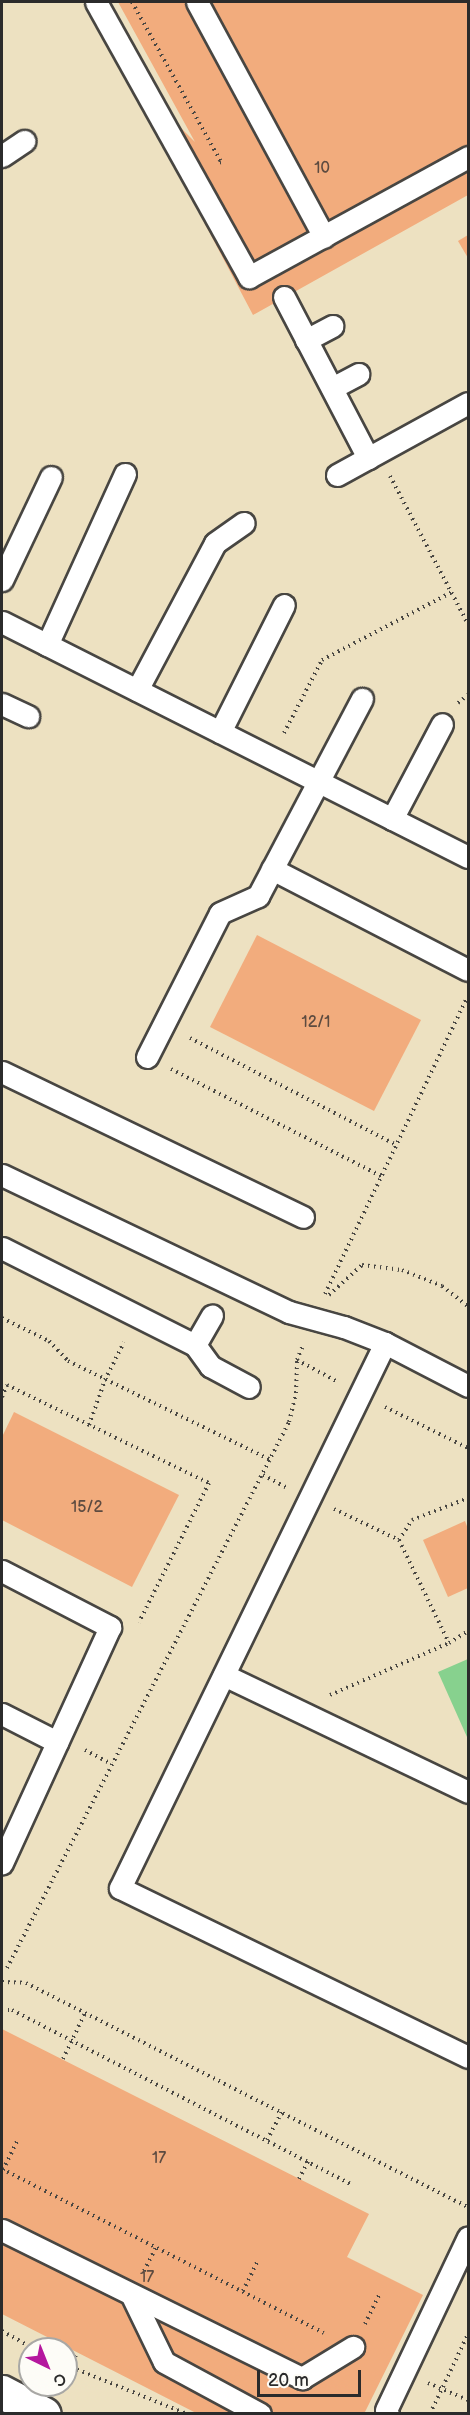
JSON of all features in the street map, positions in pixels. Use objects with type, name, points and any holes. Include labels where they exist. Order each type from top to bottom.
[{"type":"main road","points":[[2,2392],[44,2414]]},
{"type":"lane","points":[[96,2],[249,277],[468,157]]},
{"type":"lane","points":[[197,2],[324,237]]},
{"type":"lane","points":[[2,156],[24,141]]},
{"type":"lane","points":[[284,297],[332,388],[372,455]]},
{"type":"lane","points":[[306,340],[332,326]]},
{"type":"lane","points":[[332,388],[358,374]]},
{"type":"lane","points":[[337,475],[468,403]]},
{"type":"lane","points":[[47,645],[125,474]]},
{"type":"lane","points":[[2,580],[51,477]]},
{"type":"lane","points":[[137,690],[215,543],[244,523]]},
{"type":"lane","points":[[220,732],[284,605]]},
{"type":"lane","points":[[2,622],[468,857]]},
{"type":"lane","points":[[147,1057],[220,913],[258,896],[362,699]]},
{"type":"lane","points":[[2,704],[28,716]]},
{"type":"lane","points":[[392,819],[442,724]]},
{"type":"lane","points":[[272,869],[468,970]]},
{"type":"lane","points":[[2,1072],[303,1216]]},
{"type":"lane","points":[[2,1175],[289,1312],[344,1327],[385,1343],[468,1386]]},
{"type":"lane","points":[[2,1248],[195,1346],[210,1366],[249,1387]]},
{"type":"lane","points":[[195,1346],[212,1316]]},
{"type":"lane","points":[[385,1343],[120,1888],[468,2057]]},
{"type":"lane","points":[[2,1571],[110,1627],[2,1863]]},
{"type":"lane","points":[[224,1675],[468,1792]]},
{"type":"lane","points":[[2,1714],[57,1742]]},
{"type":"lane","points":[[2,2230],[302,2378],[353,2347]]},
{"type":"lane","points":[[388,2414],[386,2410],[468,2237]]},
{"type":"lane","points":[[132,2296],[164,2362],[260,2414]]},
{"type":"path","points":[[372,455],[452,592],[468,624]]},
{"type":"path","points":[[271,758],[322,660],[452,592]]},
{"type":"path","points":[[7,1968],[289,1422],[296,1393],[297,1360],[312,1319],[468,994]]},
{"type":"path","points":[[190,1038],[396,1145]]},
{"type":"path","points":[[147,1057],[381,1176]]},
{"type":"path","points":[[312,1319],[334,1288],[362,1265],[402,1270],[442,1287],[468,1306]]},
{"type":"path","points":[[2,1318],[49,1341],[68,1361],[270,1459]]},
{"type":"path","points":[[2,1397],[7,1385],[209,1483],[136,1629]]},
{"type":"path","points":[[263,1475],[399,1540],[449,1643]]},
{"type":"path","points":[[399,1540],[412,1520],[468,1498]]},
{"type":"path","points":[[328,1696],[449,1643],[468,1631]]},
{"type":"path","points":[[2,1982],[26,1983],[468,2207]]},
{"type":"path","points":[[2,2010],[12,2010],[352,2185]]},
{"type":"path","points":[[63,2059],[85,2013]]},
{"type":"path","points":[[267,2140],[282,2112]]},
{"type":"path","points":[[18,2139],[2,2169],[353,2347],[380,2293]]},
{"type":"path","points":[[299,2179],[308,2161]]},
{"type":"path","points":[[243,2291],[258,2260]]},
{"type":"path","points":[[2,2331],[18,2340]]},
{"type":"path","points":[[430,2414],[468,2334]]},
{"type":"path","points":[[78,2370],[188,2414]]},
{"type":"path","points":[[402,2375],[441,2387],[468,2400]]},
{"type":"path","points":[[174,2414],[176,2408]]},
{"type":"green space","points":[[468,1659],[468,1736],[467,1737],[438,1672]]},
{"type":"building","points":[[118,2],[468,2],[468,195],[253,315],[158,135],[178,125],[195,142]]},
{"type":"building","points":[[468,235],[468,258],[458,241]]},
{"type":"building","points":[[257,935],[421,1020],[374,1111],[210,1027]]},
{"type":"building","points":[[14,1412],[179,1495],[132,1587],[2,1520],[2,1437]]},
{"type":"building","points":[[465,1521],[468,1529],[468,1588],[448,1597],[423,1540]]},
{"type":"building","points":[[2,2029],[369,2214],[347,2257],[423,2295],[364,2414],[198,2414],[78,2353],[78,2337],[47,2337],[2,2314]]}]
